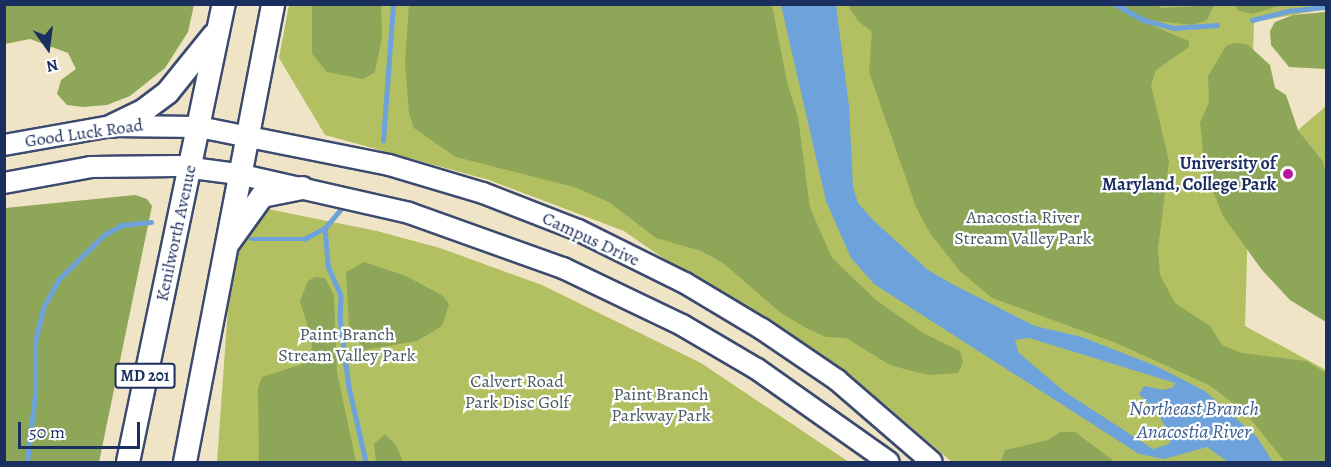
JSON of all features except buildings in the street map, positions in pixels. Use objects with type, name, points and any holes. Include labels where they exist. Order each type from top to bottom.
[{"type":"main road","name":"Kenilworth Avenue","points":[[128,462],[224,4]]},
{"type":"main road","name":"MD 201","points":[[185,462],[223,251],[273,4]]},
{"type":"main road","points":[[112,126],[143,111],[179,81],[220,27]]},
{"type":"main road","name":"Good Luck Road","points":[[4,145],[112,126],[199,127]]},
{"type":"main road","name":"Campus Drive","points":[[199,127],[246,134],[434,178],[578,230],[685,283],[762,329],[837,380],[932,462]]},
{"type":"main road","name":"Good Luck Road","points":[[4,183],[91,167],[190,167]]},
{"type":"main road","name":"Campus Drive","points":[[190,167],[238,174],[419,216],[597,283],[728,350],[889,462]]},
{"type":"main road","points":[[223,251],[262,196],[302,188]]},
{"type":"green space","points":[[5,4],[194,5],[188,32],[165,68],[130,96],[107,105],[83,107],[67,105],[57,94],[61,80],[76,69],[68,53],[30,39],[5,44]]},
{"type":"green space","points":[[1157,4],[1161,8],[1214,5],[1207,20],[1193,25],[1147,20],[1149,24],[1189,41],[1189,47],[1156,70],[1151,85],[1169,161],[1158,248],[1160,275],[1175,303],[1210,326],[1222,345],[1241,353],[1306,361],[1326,373],[1326,462],[1285,462],[1245,412],[1209,385],[1116,343],[992,298],[961,272],[931,235],[916,207],[869,72],[872,32],[858,21],[848,5]]},
{"type":"green space","name":"Anacostia River Stream Valley Park","points":[[289,5],[1326,5],[1326,9],[1254,22],[1245,326],[1326,370],[1326,462],[952,462],[882,402],[807,347],[692,278],[624,231],[489,180],[325,135],[279,58]]},
{"type":"green space","points":[[312,5],[381,5],[382,37],[375,72],[363,79],[327,72],[312,54]]},
{"type":"green space","points":[[409,5],[772,5],[787,82],[798,117],[810,208],[832,258],[876,300],[923,333],[960,351],[963,362],[958,373],[930,375],[908,370],[890,365],[846,338],[826,337],[781,313],[723,263],[701,251],[656,238],[609,202],[574,187],[456,157],[438,145],[414,128],[409,114],[405,63]]},
{"type":"green space","points":[[1234,5],[1282,5],[1252,14],[1239,11]]},
{"type":"green space","points":[[1326,12],[1326,69],[1289,67],[1271,45],[1270,31],[1275,22],[1293,15]]},
{"type":"green space","points":[[1234,43],[1247,44],[1270,65],[1275,88],[1286,95],[1298,130],[1323,161],[1326,172],[1326,322],[1290,300],[1262,270],[1223,216],[1213,191],[1204,163],[1200,123],[1209,102],[1208,76],[1226,46]]},
{"type":"green space","points":[[1326,106],[1326,172],[1323,161],[1298,130]]},
{"type":"green space","points":[[135,195],[147,199],[152,206],[99,462],[5,462],[5,208]]},
{"type":"green space","name":"Paint Branch Stream Valley Park","points":[[253,206],[377,231],[440,248],[542,285],[701,363],[849,462],[217,462],[234,224]]},
{"type":"green space","points":[[364,262],[406,276],[443,296],[449,304],[442,326],[417,341],[364,350],[349,325],[346,272]]},
{"type":"green space","points":[[315,277],[325,278],[334,295],[337,372],[356,462],[259,462],[258,388],[262,377],[303,364],[311,355],[312,341],[300,301],[308,281]]},
{"type":"green space","points":[[1060,432],[1075,432],[1115,462],[1001,461],[1005,450],[1048,440]]},
{"type":"green space","points":[[385,434],[396,445],[403,462],[376,462],[374,444]]},
{"type":"water","name":"Northeast Branch Anacostia River","points":[[781,5],[836,5],[849,106],[853,187],[858,203],[873,220],[928,270],[954,285],[1035,326],[1082,337],[1156,366],[1205,391],[1257,437],[1273,462],[1228,462],[1207,447],[1164,459],[1139,454],[874,284],[851,258],[826,201]],"holes":[[[1029,338],[1175,383],[1174,387],[1163,390],[1144,386],[1139,394],[1158,413],[1170,436],[1169,444],[1153,449],[1065,392],[1019,353],[1015,340]]]},
{"type":"waterway","points":[[383,141],[393,4]]},
{"type":"waterway","points":[[1115,4],[1144,20],[1173,28],[1217,25]]},
{"type":"waterway","points":[[1252,20],[1287,11],[1326,7]]},
{"type":"waterway","points":[[251,239],[304,239],[325,228],[340,210]]},
{"type":"waterway","points":[[27,462],[35,394],[35,341],[43,308],[59,279],[104,235],[122,225],[151,222]]},
{"type":"waterway","points":[[325,228],[328,266],[341,295],[340,318],[349,387],[366,462]]},
{"type":"place","name":"University of Maryland, College Park","points":[[1288,174]]},
{"type":"park label","name":"Calvert Road Park Disc Golf","points":[[517,392]]},
{"type":"park label","name":"Paint Branch Parkway Park","points":[[661,405]]}]
